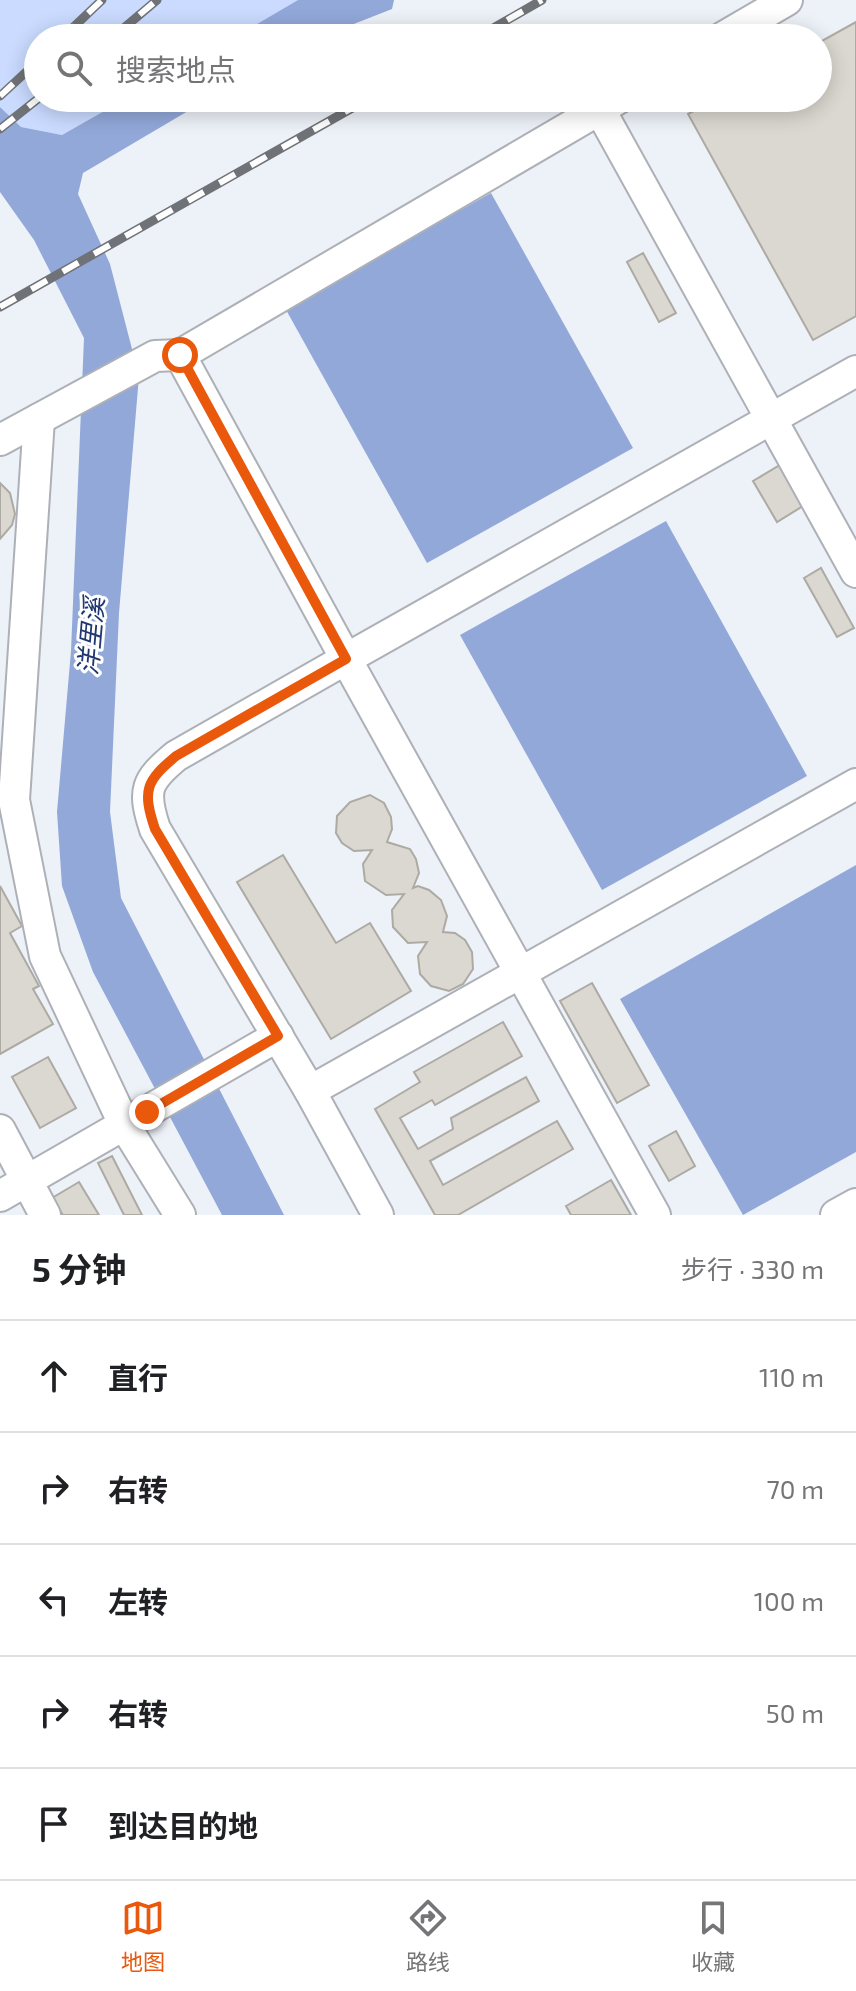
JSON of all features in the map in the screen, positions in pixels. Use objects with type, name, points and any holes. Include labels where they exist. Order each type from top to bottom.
[{"type":"lane","points":[[746,24],[787,0]]},
{"type":"lane","points":[[0,440],[155,356],[180,355],[596,112]]},
{"type":"lane","points":[[614,112],[771,419],[856,572]]},
{"type":"lane","points":[[180,355],[655,1215]]},
{"type":"lane","points":[[378,1215],[310,1091],[155,829],[146,803],[153,775],[176,756],[856,371]]},
{"type":"lane","points":[[39,419],[7,804],[45,956],[136,1119],[180,1215]]},
{"type":"lane","points":[[310,1091],[856,784]]},
{"type":"lane","points":[[0,1196],[278,1036]]},
{"type":"lane","points":[[0,1130],[45,1215]]},
{"type":"lane","points":[[836,1215],[856,1204]]},
{"type":"shaded area","points":[[0,0],[298,0],[257,24],[24,24],[24,112],[102,112],[62,135],[21,127],[0,107]]},
{"type":"water","points":[[298,0],[394,0],[392,9],[354,24],[257,24]]},
{"type":"water","name":"洋里溪","points":[[0,107],[21,127],[62,135],[102,112],[186,112],[83,173],[78,194],[110,264],[139,376],[119,613],[110,812],[121,898],[284,1215],[222,1215],[93,972],[62,886],[57,812],[71,651],[84,338],[34,240],[0,192]]},
{"type":"water","points":[[491,193],[633,448],[427,563],[285,308]]},
{"type":"water","points":[[666,521],[807,776],[602,890],[460,635]]},
{"type":"water","points":[[856,865],[856,1152],[743,1215],[620,999]]},
{"type":"building","points":[[856,22],[856,316],[813,340],[688,114],[832,112],[832,35]]},
{"type":"building","points":[[643,253],[676,313],[659,322],[627,262]]},
{"type":"building","points":[[780,465],[803,506],[777,522],[753,481]]},
{"type":"building","points":[[0,483],[10,493],[15,514],[12,525],[0,539]]},
{"type":"building","points":[[821,568],[854,628],[837,637],[804,578]]},
{"type":"building","points":[[370,795],[384,803],[391,817],[392,829],[387,842],[410,849],[416,859],[419,873],[413,888],[418,886],[429,890],[441,900],[447,916],[443,932],[455,933],[465,940],[472,952],[473,969],[463,984],[449,991],[431,986],[420,974],[418,956],[427,942],[408,943],[393,927],[392,910],[404,894],[386,895],[365,881],[363,864],[372,850],[354,851],[342,843],[336,833],[337,816],[350,802]]},
{"type":"building","points":[[283,855],[336,943],[370,923],[411,991],[331,1039],[237,882]]},
{"type":"building","points":[[0,886],[22,926],[10,933],[39,986],[33,989],[53,1024],[0,1054]]},
{"type":"building","points":[[592,983],[649,1085],[617,1103],[560,1001]]},
{"type":"building","points":[[503,1022],[522,1056],[435,1105],[432,1100],[400,1118],[418,1149],[453,1129],[451,1118],[526,1077],[539,1101],[430,1161],[443,1185],[557,1121],[573,1149],[458,1215],[435,1215],[375,1109],[420,1082],[414,1072]]},
{"type":"building","points":[[48,1057],[76,1108],[40,1128],[12,1077]]},
{"type":"building","points":[[676,1131],[695,1166],[669,1181],[649,1146]]},
{"type":"building","points":[[112,1156],[142,1215],[124,1215],[98,1163]]},
{"type":"building","points":[[611,1180],[631,1215],[571,1215],[566,1206]]},
{"type":"building","points":[[79,1182],[99,1215],[63,1215],[52,1198]]},
{"type":"railway","points":[[77,24],[102,0]]},
{"type":"railway","points":[[129,24],[157,0]]},
{"type":"railway","points":[[500,24],[542,0]]},
{"type":"railway","points":[[0,96],[24,74]]},
{"type":"railway","points":[[0,129],[24,110]]},
{"type":"railway","points":[[0,307],[345,112]]},
{"type":"route","points":[[147,1112],[278,1036],[155,829],[146,803],[153,775],[176,756],[346,659],[180,355]]}]
